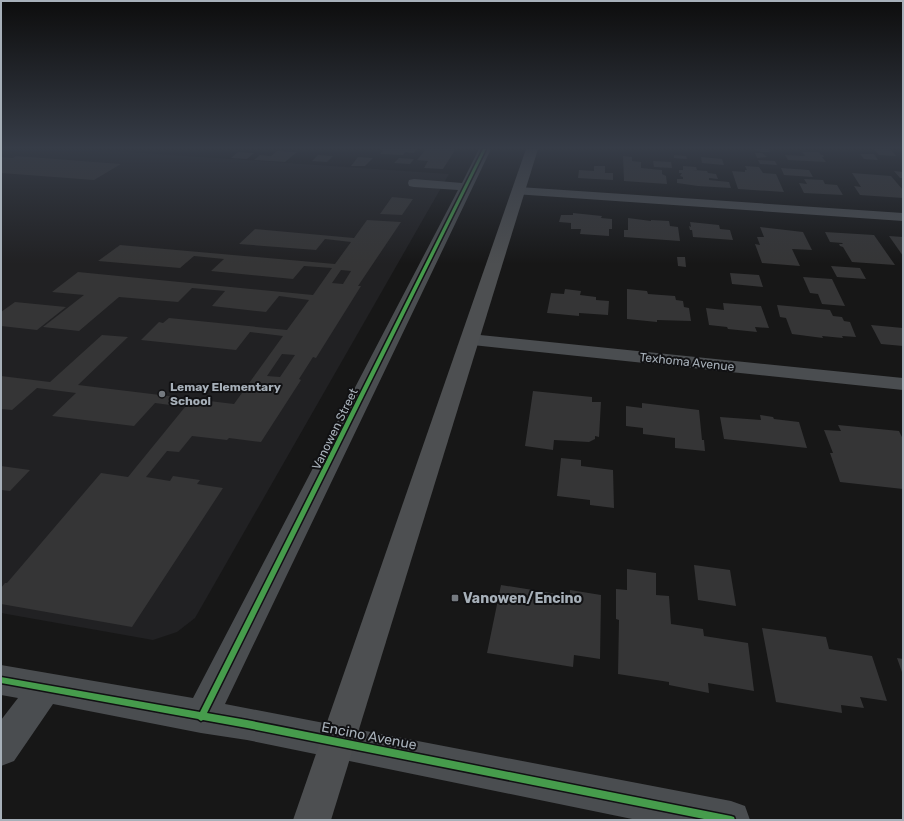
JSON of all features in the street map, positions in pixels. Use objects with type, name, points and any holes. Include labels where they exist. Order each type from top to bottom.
[{"type":"main road","points":[[312,820],[416,499],[520,187]]},
{"type":"street","name":"Vanowen Street","points":[[202,716],[465,187]]},
{"type":"street","points":[[519,191],[903,217]]},
{"type":"street","name":"Texhoma Avenue","points":[[470,340],[903,384]]},
{"type":"street","name":"Encino Avenue","points":[[1,680],[247,724],[731,820]]},
{"type":"street","points":[[1,749],[45,688]]},
{"type":"shaded area","name":"Lemay Elementary School","points":[[1,187],[441,187],[195,618],[177,632],[153,640],[1,613]]},
{"type":"building","points":[[737,187],[782,187],[784,192],[738,189]]},
{"type":"building","points":[[801,187],[838,187],[843,195],[804,193]]},
{"type":"building","points":[[855,187],[901,187],[903,190],[903,198],[860,195]]},
{"type":"building","points":[[392,197],[413,199],[402,215],[380,214]]},
{"type":"building","points":[[573,213],[602,216],[601,218],[612,219],[612,229],[609,229],[609,236],[580,234],[581,229],[571,229],[571,223],[559,222],[561,215],[573,215]]},
{"type":"building","points":[[628,218],[651,221],[669,221],[670,226],[678,227],[680,241],[624,237],[624,230],[628,230]]},
{"type":"building","points":[[367,220],[401,222],[358,286],[361,286],[316,358],[313,357],[299,379],[301,380],[261,442],[229,438],[227,440],[192,436],[179,452],[167,451],[146,477],[170,481],[173,476],[200,480],[197,484],[223,488],[132,627],[1,604],[1,588],[5,583],[7,583],[101,473],[128,477],[185,407],[155,403],[134,426],[52,416],[76,393],[37,388],[12,410],[1,409],[1,376],[50,382],[102,335],[128,337],[78,385],[234,404],[283,336],[250,332],[236,350],[141,340],[159,322],[163,323],[169,318],[287,330],[309,300],[279,296],[266,312],[212,306],[225,291],[192,288],[178,302],[119,297],[79,331],[43,327],[84,295],[52,292],[78,272],[313,295],[332,268],[304,266],[293,279],[211,271],[224,259],[194,256],[180,268],[98,261],[120,245],[335,264],[351,242],[325,239],[316,250],[239,244],[255,229],[354,238]],"holes":[[[341,270],[351,271],[343,284],[332,283]],[[282,354],[295,355],[280,377],[267,376]]]},
{"type":"building","points":[[690,222],[719,225],[720,229],[730,230],[733,240],[693,237],[692,230],[690,230],[689,226],[691,227]]},
{"type":"building","points":[[760,227],[803,232],[812,250],[792,249],[800,266],[762,263],[755,244],[760,245],[757,237],[764,237]]},
{"type":"building","points":[[825,232],[874,235],[895,265],[852,262],[843,247],[839,244],[843,244],[830,242]]},
{"type":"building","points":[[889,236],[903,237],[903,256]]},
{"type":"building","points":[[677,257],[685,257],[686,267],[678,266]]},
{"type":"building","points":[[831,266],[860,268],[866,279],[837,277]]},
{"type":"building","points":[[730,273],[759,275],[763,287],[732,284]]},
{"type":"building","points":[[803,277],[832,279],[845,306],[822,304],[818,294],[810,293]]},
{"type":"building","points":[[565,289],[581,291],[580,295],[596,297],[596,300],[609,301],[608,315],[579,313],[579,316],[547,313],[551,293],[564,294]]},
{"type":"building","points":[[627,289],[647,291],[648,294],[675,296],[676,300],[683,301],[684,307],[689,308],[691,321],[657,320],[657,322],[627,319]]},
{"type":"building","points":[[15,302],[66,307],[37,330],[1,326],[1,312]]},
{"type":"building","points":[[723,303],[761,306],[769,328],[755,327],[757,332],[728,329],[727,327],[709,325],[706,308],[724,310]]},
{"type":"building","points":[[777,305],[830,310],[833,316],[842,317],[844,321],[850,322],[856,337],[842,336],[843,338],[822,336],[823,338],[792,334],[786,318],[780,317]]},
{"type":"building","points":[[871,325],[903,328],[903,346],[881,344]]},
{"type":"building","points":[[533,391],[592,397],[592,402],[601,402],[599,437],[595,436],[595,439],[589,442],[554,440],[553,450],[525,446]]},
{"type":"building","points":[[642,403],[699,410],[702,440],[704,440],[705,451],[675,448],[675,438],[643,434],[643,428],[626,426],[626,406],[642,408]]},
{"type":"building","points":[[760,415],[773,417],[774,419],[799,422],[807,448],[724,439],[720,417],[761,420]]},
{"type":"building","points":[[838,425],[899,431],[903,439],[903,489],[840,482],[830,453],[833,453],[824,430],[841,431]]},
{"type":"building","points":[[561,458],[581,460],[581,466],[613,470],[614,508],[590,505],[590,500],[557,496]]},
{"type":"building","points":[[1,466],[30,470],[10,491],[1,490]]},
{"type":"building","points":[[694,565],[730,570],[736,606],[698,600]]},
{"type":"building","points":[[627,569],[656,573],[656,595],[669,596],[671,624],[703,629],[704,636],[748,643],[754,691],[708,683],[709,693],[669,685],[669,682],[618,674],[619,620],[616,619],[616,589],[627,590]]},
{"type":"building","points":[[501,585],[570,596],[570,590],[601,595],[600,659],[574,655],[573,667],[487,653]]},
{"type":"building","points":[[762,628],[826,637],[829,649],[872,656],[887,701],[860,697],[864,708],[841,705],[842,713],[776,702]]},
{"type":"building","points":[[897,658],[903,659],[903,675]]},
{"type":"cycle path","points":[[201,717],[466,187]]},
{"type":"cycle path","points":[[1,680],[247,724],[731,820]]},
{"type":"place","name":"Lemay Elementary School","points":[[162,394]]},
{"type":"place","name":"Vanowen/Encino","points":[[455,598]]}]
